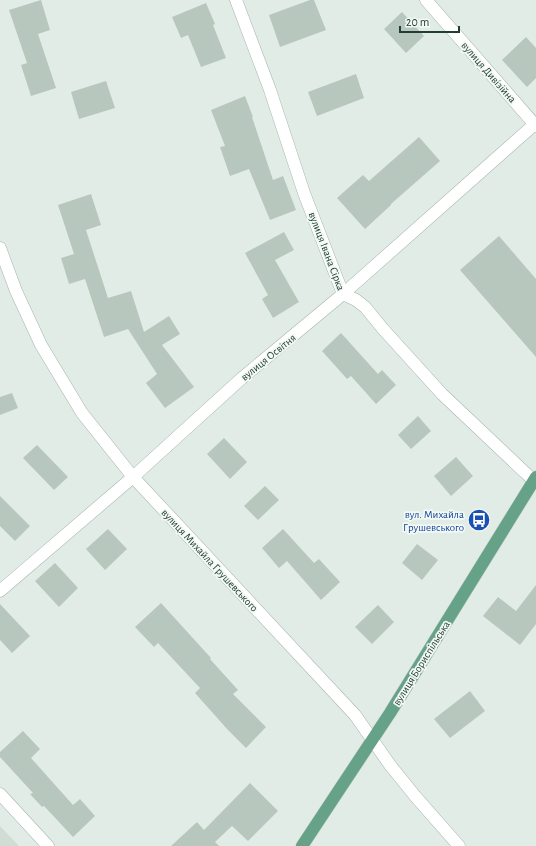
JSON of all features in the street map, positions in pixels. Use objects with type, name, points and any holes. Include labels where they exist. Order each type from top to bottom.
[{"type":"main road","name":"вулиця Бориспільська","points":[[302,846],[390,713],[535,479]]},
{"type":"street","name":"вулиця Івана Сірка","points":[[236,0],[270,90],[304,193],[343,294],[356,300],[365,307],[442,394],[535,479]]},
{"type":"street","name":"вулиця Дивізійна","points":[[426,0],[536,125]]},
{"type":"street","name":"вулиця Освітня","points":[[0,591],[132,477],[242,378],[343,294],[536,125]]},
{"type":"street","name":"вулиця Михайла Грушевського","points":[[0,248],[16,291],[41,345],[82,413],[132,477],[349,710],[410,790],[459,846]]},
{"type":"street","points":[[0,794],[48,846]]},
{"type":"shaded area","points":[[0,826],[19,846],[0,846]]},
{"type":"building","points":[[41,0],[50,30],[38,34],[56,88],[31,96],[21,65],[27,63],[9,10]]},
{"type":"building","points":[[310,0],[314,0],[326,30],[280,47],[269,15]]},
{"type":"building","points":[[206,3],[215,24],[213,25],[226,58],[201,67],[188,35],[181,38],[172,17]]},
{"type":"building","points":[[402,12],[424,36],[406,53],[384,29]]},
{"type":"building","points":[[526,37],[536,48],[536,78],[527,87],[502,60]]},
{"type":"building","points":[[356,74],[364,98],[317,116],[308,92]]},
{"type":"building","points":[[106,81],[115,108],[79,119],[71,92]]},
{"type":"building","points":[[245,96],[273,180],[283,176],[296,210],[270,220],[249,169],[230,176],[220,147],[225,146],[211,110]]},
{"type":"building","points":[[419,137],[440,161],[365,229],[337,198],[363,175],[369,181]]},
{"type":"building","points":[[91,194],[101,225],[86,230],[108,298],[131,291],[144,332],[169,316],[180,334],[162,345],[194,387],[165,408],[146,383],[157,374],[128,329],[104,337],[85,279],[69,284],[61,258],[74,254],[58,205]]},
{"type":"building","points":[[284,232],[294,250],[275,260],[299,302],[273,318],[262,299],[268,295],[245,253]]},
{"type":"building","points":[[499,236],[536,279],[536,357],[460,270]]},
{"type":"building","points":[[341,333],[378,374],[382,370],[396,385],[376,404],[351,376],[347,379],[322,351]]},
{"type":"building","points":[[12,393],[18,408],[0,415],[0,397]]},
{"type":"building","points":[[418,416],[431,431],[411,449],[398,435]]},
{"type":"building","points":[[224,438],[247,462],[230,479],[207,454]]},
{"type":"building","points":[[37,445],[68,477],[54,490],[23,458]]},
{"type":"building","points":[[456,457],[473,476],[451,496],[434,476]]},
{"type":"building","points":[[265,486],[279,500],[258,520],[244,506]]},
{"type":"building","points":[[0,496],[30,526],[15,541],[0,526]]},
{"type":"building","points":[[108,529],[127,549],[105,570],[86,549]]},
{"type":"building","points":[[283,529],[314,563],[319,559],[340,582],[321,600],[287,561],[279,568],[262,548]]},
{"type":"building","points":[[417,544],[438,560],[422,580],[402,563]]},
{"type":"building","points":[[55,563],[78,588],[59,607],[35,581]]},
{"type":"building","points":[[536,585],[536,624],[520,645],[483,616],[498,597],[516,611]]},
{"type":"building","points":[[161,603],[238,690],[233,694],[266,727],[246,748],[195,693],[200,688],[158,643],[154,647],[135,627]]},
{"type":"building","points":[[0,604],[30,636],[12,653],[0,640]]},
{"type":"building","points":[[378,605],[394,622],[372,644],[355,627]]},
{"type":"building","points":[[470,691],[485,711],[450,738],[434,719]]},
{"type":"building","points":[[23,731],[40,749],[31,758],[73,805],[80,799],[95,816],[73,837],[44,806],[42,807],[30,794],[33,793],[0,757],[0,752]]},
{"type":"building","points":[[250,783],[278,811],[248,841],[232,826],[215,842],[219,846],[171,846],[197,822],[204,830]]},
{"type":"place","name":"вул. Михайла Грушевського","points":[[479,520]]}]
